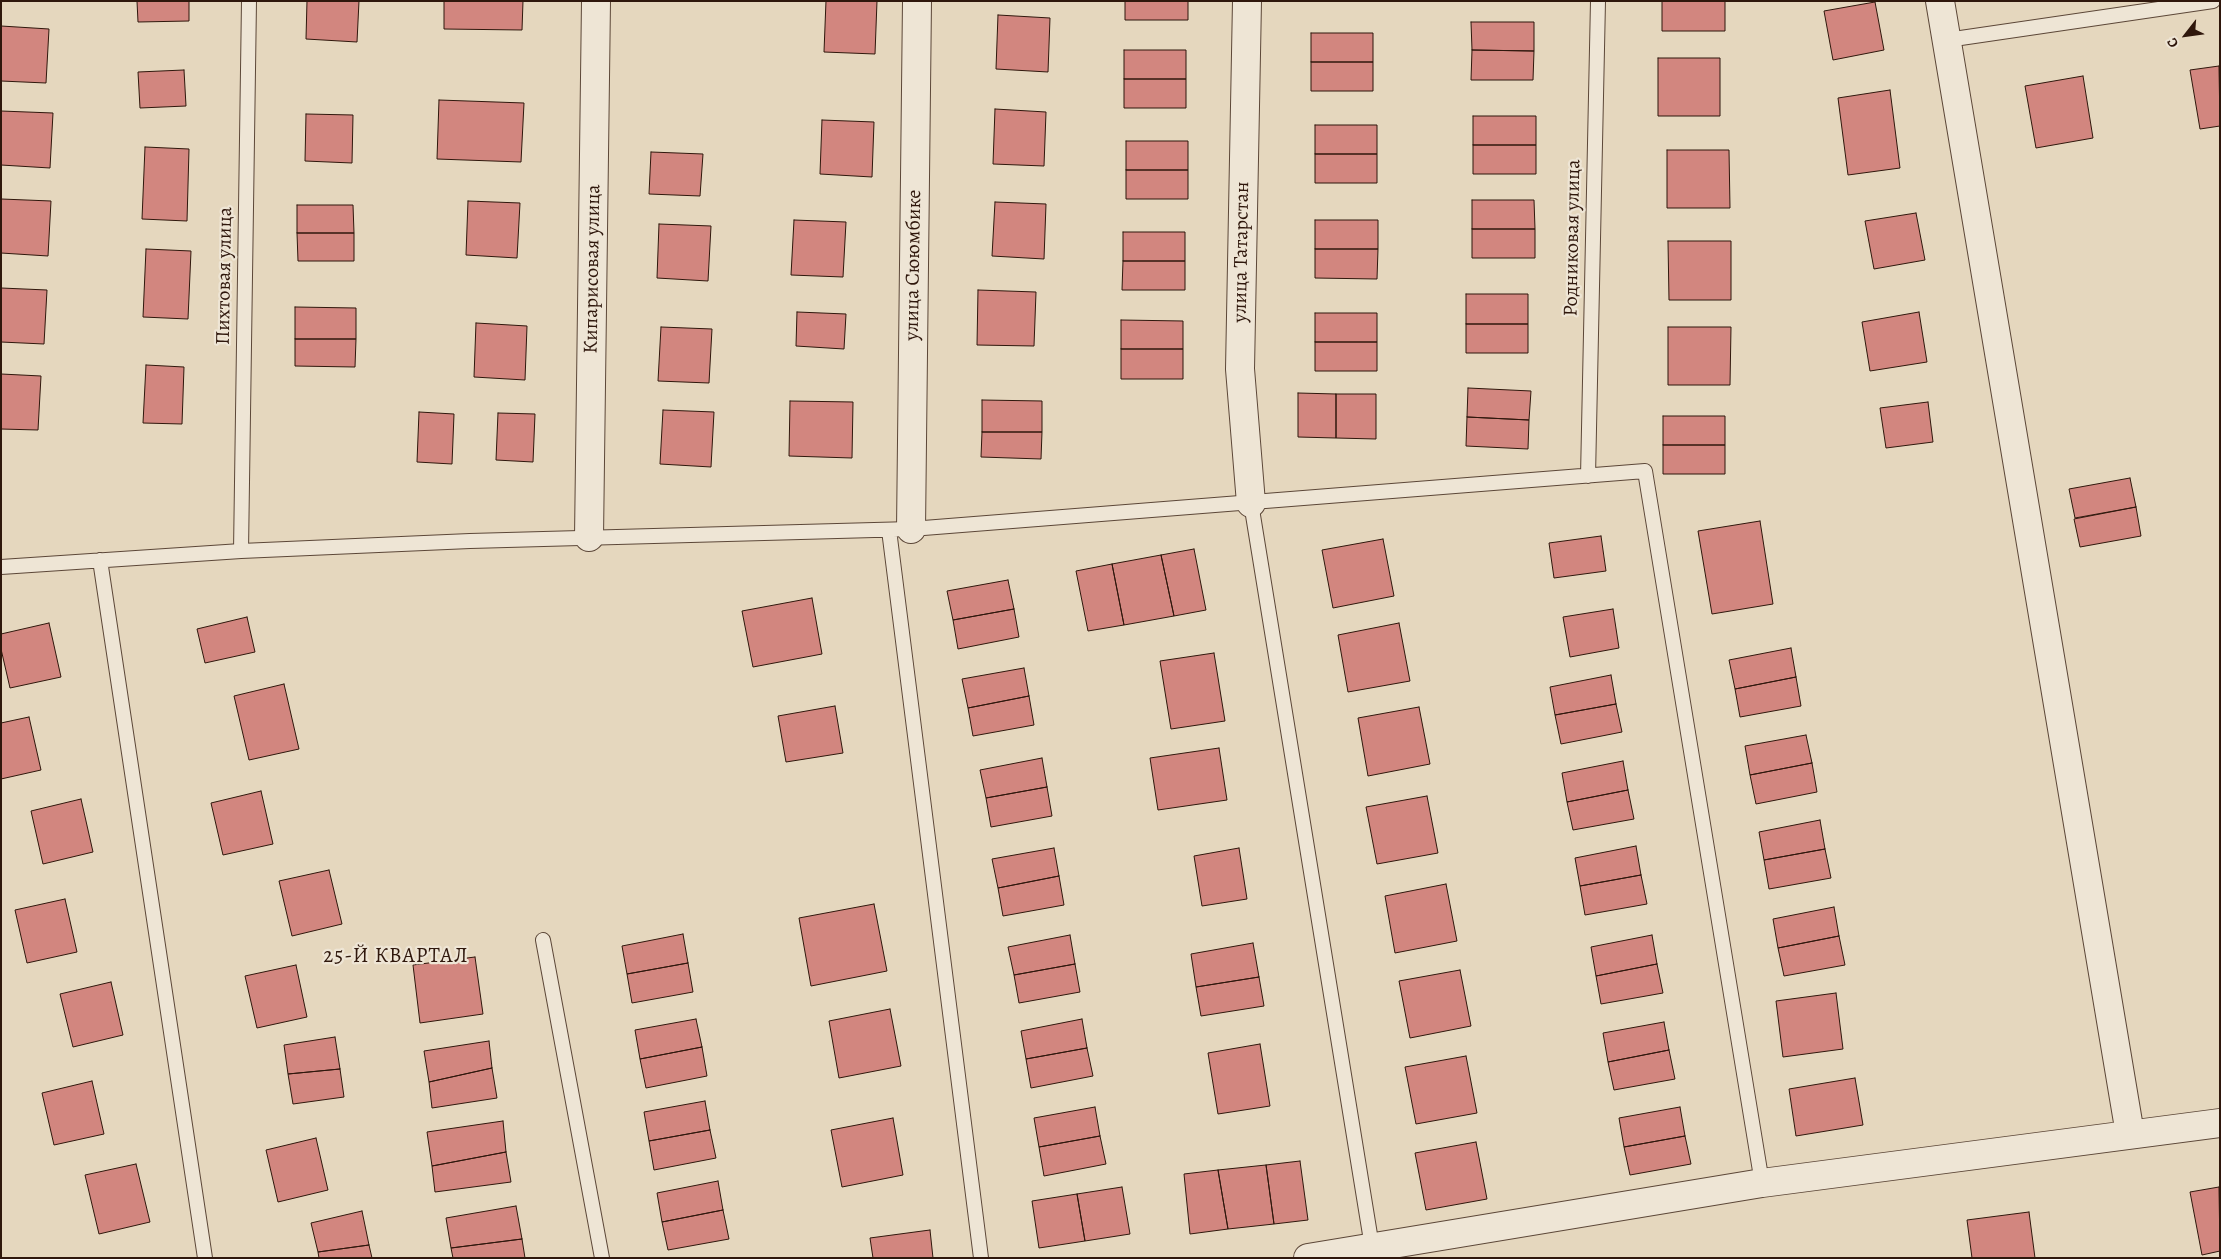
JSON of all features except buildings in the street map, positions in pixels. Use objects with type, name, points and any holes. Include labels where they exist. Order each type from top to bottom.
[{"type":"street","name":"Кипарисовая улица","points":[[589,537],[596,1]]},
{"type":"street","name":"улица Сююмбике","points":[[900,529],[916,1]]},
{"type":"street","name":"улица Татарстан","points":[[1247,1],[1240,369],[1251,503]]},
{"type":"street","points":[[1940,1],[2130,1134]]},
{"type":"street","points":[[1308,1258],[1373,1252],[1762,1183],[2220,1123]]},
{"type":"lane","name":"Пихтовая улица","points":[[241,551],[249,1]]},
{"type":"lane","name":"Родниковая улица","points":[[1588,476],[1598,1]]},
{"type":"lane","points":[[1947,40],[2213,1]]},
{"type":"lane","points":[[1,567],[241,551],[589,537],[900,529],[1645,471],[1762,1183]]},
{"type":"lane","points":[[1251,503],[1373,1252]]},
{"type":"lane","points":[[900,529],[981,1258]]},
{"type":"lane","points":[[100,560],[206,1258]]},
{"type":"lane","points":[[543,940],[602,1258]]},
{"type":"district","name":"25-Й КВАРТАЛ","points":[[396,957]]}]
